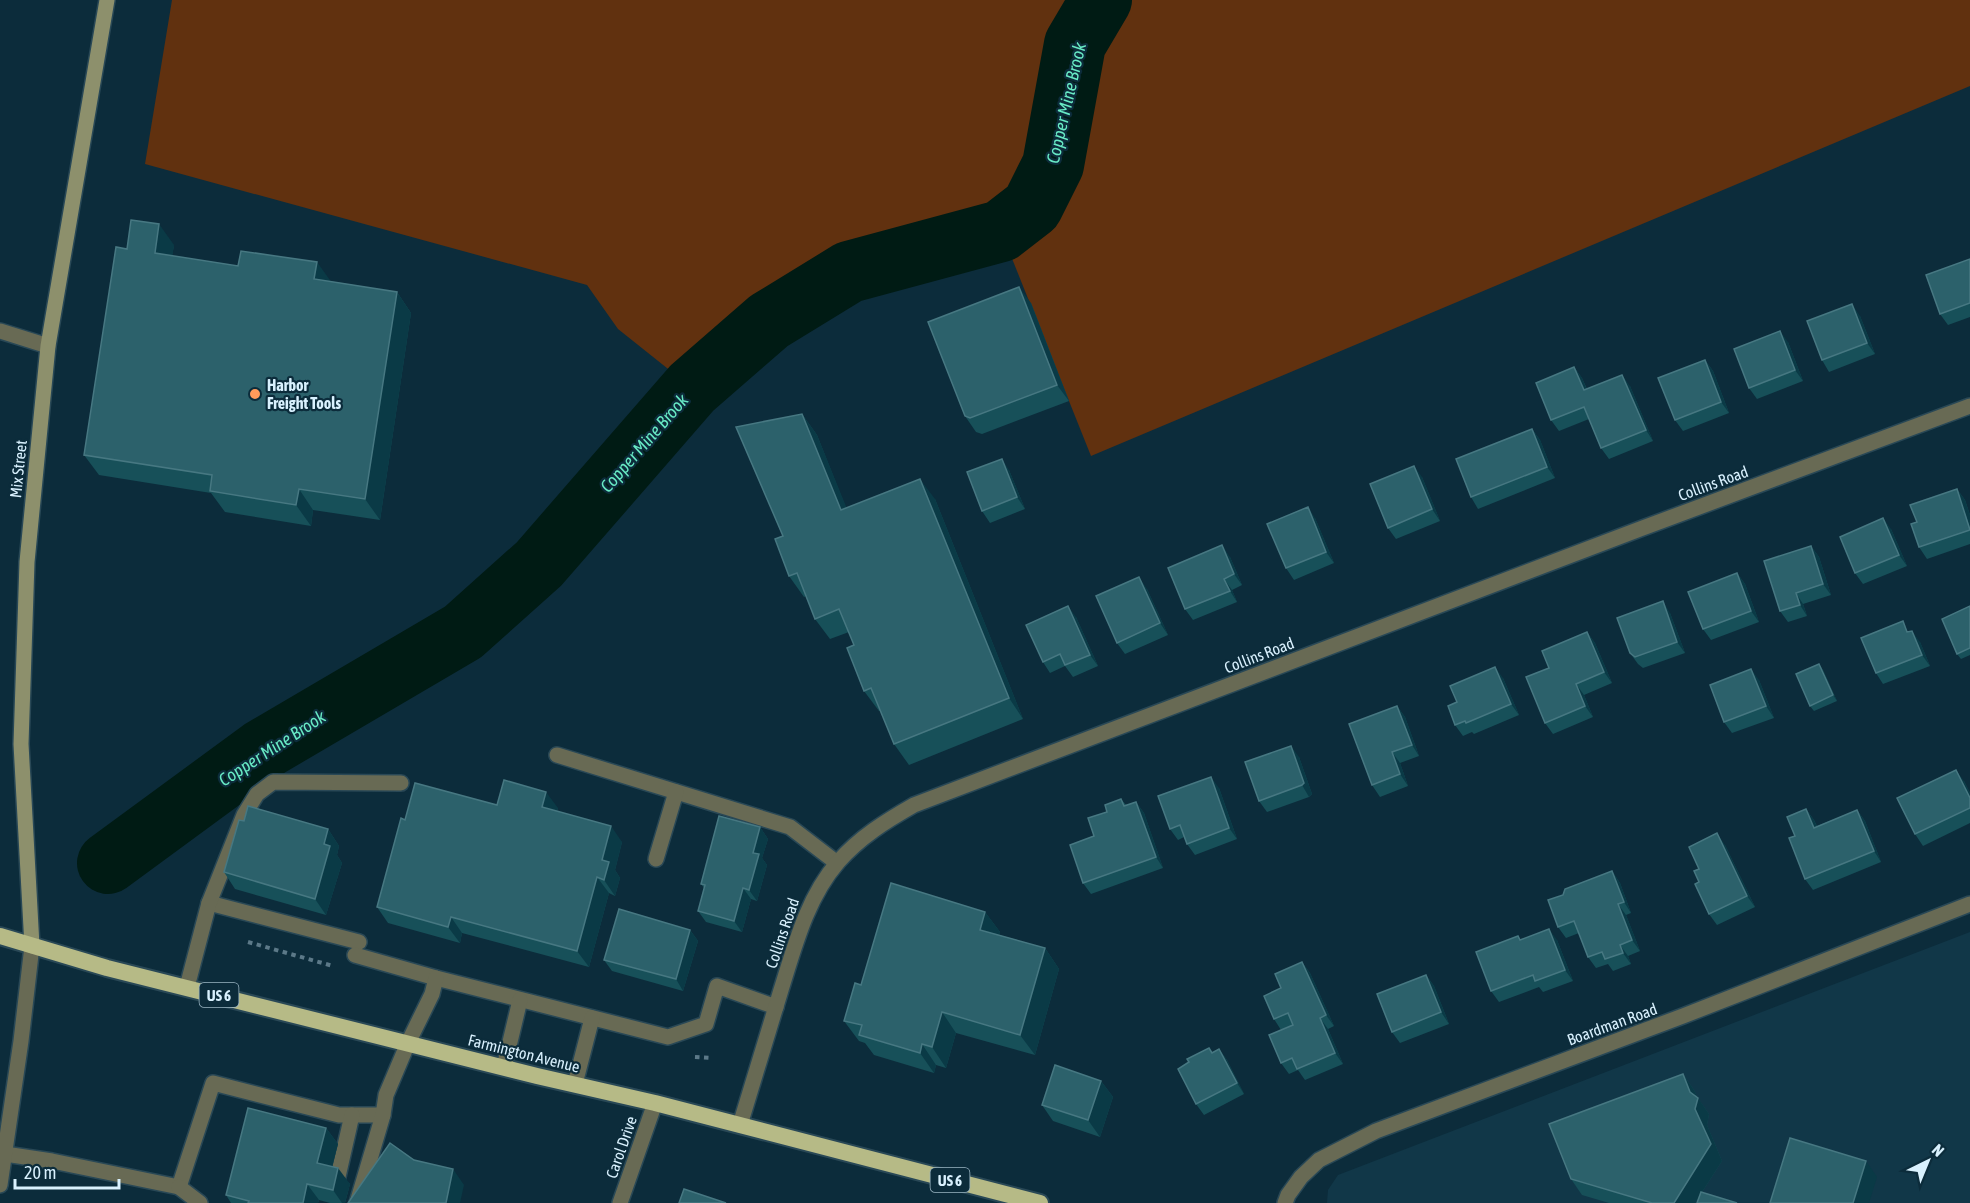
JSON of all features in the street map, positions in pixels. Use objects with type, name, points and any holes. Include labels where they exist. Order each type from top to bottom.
[{"type":"highway","name":"Farmington Avenue","points":[[0,936],[107,968],[655,1103],[1039,1203]]},
{"type":"main road","name":"Mix Street","points":[[32,946],[21,744],[27,562],[48,346],[107,0]]},
{"type":"street","points":[[0,331],[48,346]]},
{"type":"street","name":"Collins Road","points":[[740,1125],[796,941],[813,898],[837,863],[855,844],[880,825],[914,805],[1618,537],[1970,406]]},
{"type":"street","points":[[557,755],[790,827],[837,863]]},
{"type":"street","points":[[187,987],[208,903],[244,815],[257,794],[273,782],[401,783]]},
{"type":"street","points":[[656,859],[676,792]]},
{"type":"street","points":[[208,903],[357,948],[436,978],[668,1037],[706,1024],[717,986],[776,1007]]},
{"type":"street","name":"Boardman Road","points":[[1285,1203],[1301,1177],[1319,1160],[1376,1131],[1683,1016],[1970,904]]},
{"type":"street","points":[[0,1185],[32,946]]},
{"type":"street","points":[[357,1203],[383,1115],[386,1095],[432,994],[436,978]]},
{"type":"street","points":[[504,1067],[520,1000]]},
{"type":"street","points":[[575,1084],[592,1018]]},
{"type":"street","points":[[179,1187],[213,1083],[339,1116],[383,1115]]},
{"type":"street","name":"Carol Drive","points":[[620,1203],[655,1103]]},
{"type":"street","points":[[337,1181],[352,1115]]},
{"type":"street","points":[[344,1153],[371,1155]]},
{"type":"street","points":[[5,1155],[52,1161],[179,1187],[200,1203]]},
{"type":"shaded area","points":[[172,0],[1970,0],[1970,86],[1091,456],[1001,231],[849,272],[769,321],[692,388],[618,329],[587,285],[145,164]]},
{"type":"shaded area","points":[[1970,932],[1970,1203],[1327,1203],[1328,1190],[1338,1175]]},
{"type":"building","name":"Harbor Freight Tools","points":[[131,220],[159,224],[155,253],[238,266],[241,251],[317,262],[314,279],[397,292],[365,499],[299,489],[296,505],[210,491],[212,475],[84,455],[116,247],[127,249]]},
{"type":"building","points":[[1970,259],[1970,303],[1940,314],[1926,275]]},
{"type":"building","points":[[1019,287],[1057,385],[970,418],[965,416],[928,322]]},
{"type":"building","points":[[1852,304],[1867,343],[1822,360],[1807,321]]},
{"type":"building","points":[[1780,331],[1795,370],[1749,388],[1734,349]]},
{"type":"building","points":[[1705,360],[1721,402],[1675,420],[1658,378]]},
{"type":"building","points":[[1574,367],[1584,390],[1622,375],[1646,430],[1601,448],[1584,407],[1551,420],[1536,383]]},
{"type":"building","points":[[802,414],[841,510],[920,479],[1009,698],[894,744],[871,688],[864,691],[847,648],[854,645],[839,609],[815,619],[797,573],[789,576],[775,539],[783,536],[736,427]]},
{"type":"building","points":[[1532,429],[1547,467],[1471,497],[1456,459]]},
{"type":"building","points":[[1002,459],[1017,497],[982,511],[967,472]]},
{"type":"building","points":[[1414,466],[1432,509],[1388,528],[1370,484]]},
{"type":"building","points":[[1957,489],[1970,530],[1919,547],[1911,524],[1917,522],[1910,505]]},
{"type":"building","points":[[1308,507],[1326,552],[1286,568],[1267,524]]},
{"type":"building","points":[[1883,518],[1899,555],[1855,573],[1840,537]]},
{"type":"building","points":[[1222,545],[1234,574],[1224,579],[1230,591],[1185,609],[1168,568]]},
{"type":"building","points":[[1811,546],[1823,584],[1796,593],[1800,605],[1780,611],[1764,561]]},
{"type":"building","points":[[1737,573],[1751,611],[1703,629],[1688,592]]},
{"type":"building","points":[[1139,577],[1160,623],[1117,643],[1096,596]]},
{"type":"building","points":[[1663,601],[1677,642],[1635,657],[1630,653],[1617,618]]},
{"type":"building","points":[[1068,606],[1090,655],[1065,665],[1060,654],[1043,662],[1026,625]]},
{"type":"building","points":[[1970,606],[1970,648],[1957,654],[1942,619]]},
{"type":"building","points":[[1903,621],[1907,632],[1912,631],[1922,655],[1876,673],[1861,638]]},
{"type":"building","points":[[1587,632],[1604,672],[1576,684],[1585,706],[1545,723],[1526,677],[1549,668],[1542,651]]},
{"type":"building","points":[[1819,664],[1833,695],[1810,706],[1796,674]]},
{"type":"building","points":[[1495,667],[1511,704],[1466,723],[1465,721],[1455,725],[1448,706],[1457,702],[1450,686]]},
{"type":"building","points":[[1751,669],[1766,706],[1724,722],[1710,685]]},
{"type":"building","points":[[1397,706],[1412,745],[1392,752],[1400,774],[1372,785],[1349,724]]},
{"type":"building","points":[[1291,746],[1304,783],[1259,801],[1245,762]]},
{"type":"building","points":[[1956,770],[1970,798],[1970,808],[1915,834],[1897,798]]},
{"type":"building","points":[[1211,777],[1229,828],[1187,844],[1180,825],[1170,829],[1158,796]]},
{"type":"building","points":[[504,780],[546,792],[542,807],[611,826],[602,860],[609,862],[604,880],[597,877],[577,951],[451,917],[448,927],[377,907],[401,818],[405,820],[415,783],[497,805]]},
{"type":"building","points":[[1121,799],[1124,806],[1136,802],[1156,857],[1083,883],[1070,845],[1094,836],[1088,818],[1107,812],[1105,805]]},
{"type":"building","points":[[248,806],[328,829],[324,844],[330,846],[315,899],[224,872],[239,820],[244,821]]},
{"type":"building","points":[[1806,809],[1814,828],[1857,810],[1874,851],[1805,879],[1789,838],[1795,836],[1787,817]]},
{"type":"building","points":[[719,816],[760,827],[753,853],[759,854],[749,890],[743,888],[734,921],[698,911],[705,885],[701,884]]},
{"type":"building","points":[[1717,833],[1747,896],[1709,914],[1695,884],[1699,882],[1694,871],[1699,869],[1689,847]]},
{"type":"building","points":[[1612,871],[1624,902],[1618,904],[1632,940],[1620,945],[1623,953],[1605,959],[1602,952],[1588,957],[1574,921],[1558,927],[1548,900],[1563,895],[1565,889]]},
{"type":"building","points":[[891,883],[985,912],[980,930],[1045,948],[1020,1035],[942,1012],[932,1047],[922,1044],[920,1053],[859,1035],[862,1025],[844,1021],[855,983],[861,985]]},
{"type":"building","points":[[619,909],[690,930],[676,979],[604,960]]},
{"type":"building","points":[[1549,929],[1565,970],[1535,981],[1533,975],[1491,991],[1476,952],[1518,936],[1520,940]]},
{"type":"building","points":[[1302,962],[1326,1015],[1320,1018],[1335,1053],[1297,1069],[1292,1058],[1281,1063],[1269,1035],[1293,1025],[1288,1013],[1274,1019],[1264,996],[1281,988],[1275,974]]},
{"type":"building","points":[[1426,975],[1441,1012],[1392,1032],[1377,994]]},
{"type":"building","points":[[1209,1048],[1212,1053],[1219,1049],[1237,1083],[1196,1104],[1178,1069],[1189,1062],[1187,1059]]},
{"type":"building","points":[[1055,1065],[1101,1081],[1088,1120],[1042,1105]]},
{"type":"building","points":[[1683,1074],[1690,1092],[1698,1098],[1695,1109],[1711,1144],[1674,1203],[1652,1203],[1571,1179],[1549,1124]]},
{"type":"building","points":[[248,1108],[326,1128],[317,1163],[338,1168],[333,1190],[307,1184],[303,1203],[248,1203],[249,1201],[226,1195]]},
{"type":"building","points":[[1790,1138],[1866,1161],[1853,1203],[1770,1203]]},
{"type":"building","points":[[390,1143],[414,1160],[453,1169],[446,1203],[348,1203]]},
{"type":"building","points":[[684,1189],[726,1203],[679,1203]]},
{"type":"building","points":[[1701,1192],[1737,1203],[1697,1203]]},
{"type":"waterway","name":"Copper Mine Brook","points":[[108,863],[262,750],[463,632],[539,564],[692,388],[769,321],[849,272],[1001,231],[1032,207],[1053,165],[1075,44],[1101,0]]},
{"type":"place","name":"Harbor Freight Tools","points":[[255,394]]}]
